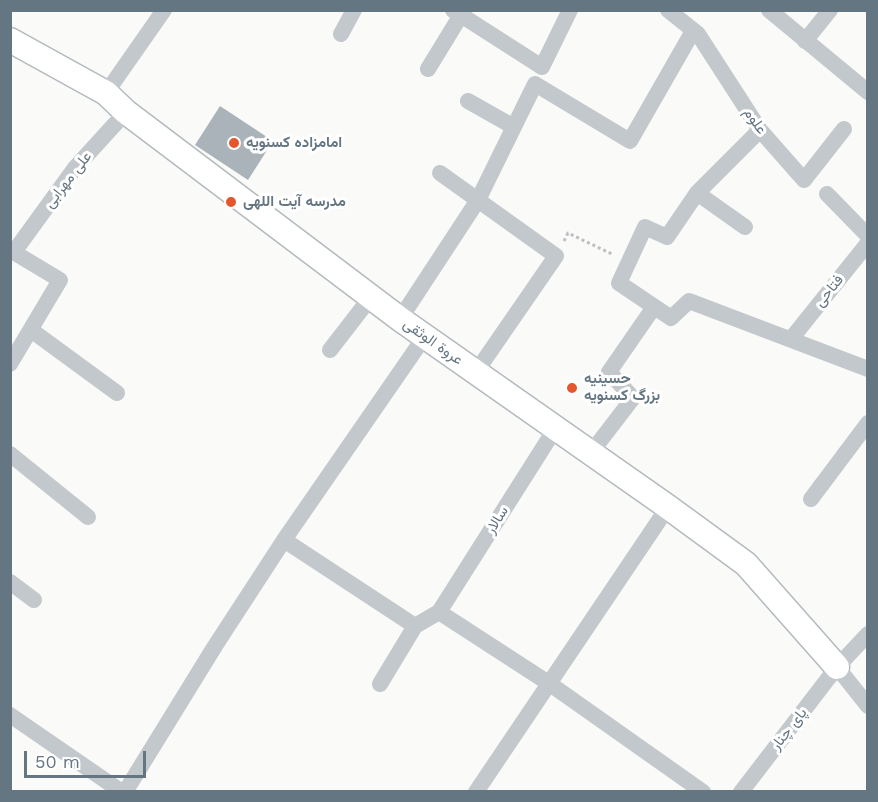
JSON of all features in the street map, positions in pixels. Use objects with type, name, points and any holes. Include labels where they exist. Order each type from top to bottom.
[{"type":"street","points":[[106,93],[164,10]]},
{"type":"street","points":[[341,34],[354,10]]},
{"type":"street","points":[[400,319],[477,200],[570,10]]},
{"type":"street","name":"علوم","points":[[668,10],[699,34],[760,130],[804,180],[844,129]]},
{"type":"street","points":[[769,10],[864,84]]},
{"type":"street","points":[[805,40],[830,10]]},
{"type":"street","points":[[428,69],[459,12],[542,66]]},
{"type":"street","points":[[535,84],[630,141],[693,31]]},
{"type":"street","name":"عروة الوثقی","points":[[10,40],[106,93],[126,112],[400,319],[746,564],[837,667]]},
{"type":"street","points":[[468,101],[514,127]]},
{"type":"street","name":"علی مهرابی","points":[[12,251],[75,168],[126,112]]},
{"type":"street","points":[[760,130],[697,193],[667,237],[645,227],[619,284],[671,318],[689,301],[867,369]]},
{"type":"street","points":[[440,173],[556,256],[476,372]]},
{"type":"street","points":[[697,193],[745,227]]},
{"type":"street","points":[[827,194],[867,236]]},
{"type":"street","name":"فتاحی","points":[[791,339],[867,243]]},
{"type":"street","points":[[10,364],[60,280],[12,251]]},
{"type":"street","points":[[330,350],[371,297]]},
{"type":"street","points":[[590,454],[633,398],[609,372],[654,307]]},
{"type":"street","points":[[31,330],[117,393]]},
{"type":"street","points":[[10,715],[123,792],[284,540],[425,336]]},
{"type":"street","points":[[812,498],[867,423]]},
{"type":"street","name":"سالار","points":[[439,612],[555,429]]},
{"type":"street","points":[[10,454],[88,517]]},
{"type":"street","points":[[476,792],[668,507]]},
{"type":"street","points":[[284,540],[415,626]]},
{"type":"street","points":[[10,582],[34,600]]},
{"type":"street","points":[[381,684],[415,626],[439,612],[550,684],[703,792]]},
{"type":"street","name":"پای چنار","points":[[741,792],[837,667],[867,634]]},
{"type":"street","points":[[837,667],[867,706]]},
{"type":"path","points":[[556,256],[568,233],[629,262]]},
{"type":"building","name":"امامزاده کسنویه","points":[[220,106],[273,141],[248,180],[195,145]]},
{"type":"place","name":"امامزاده کسنویه","points":[[234,143]]},
{"type":"place","name":"مدرسه آیت اللهی","points":[[231,202]]},
{"type":"place","name":"حسینیه بزرگ کسنویه","points":[[572,388]]}]
